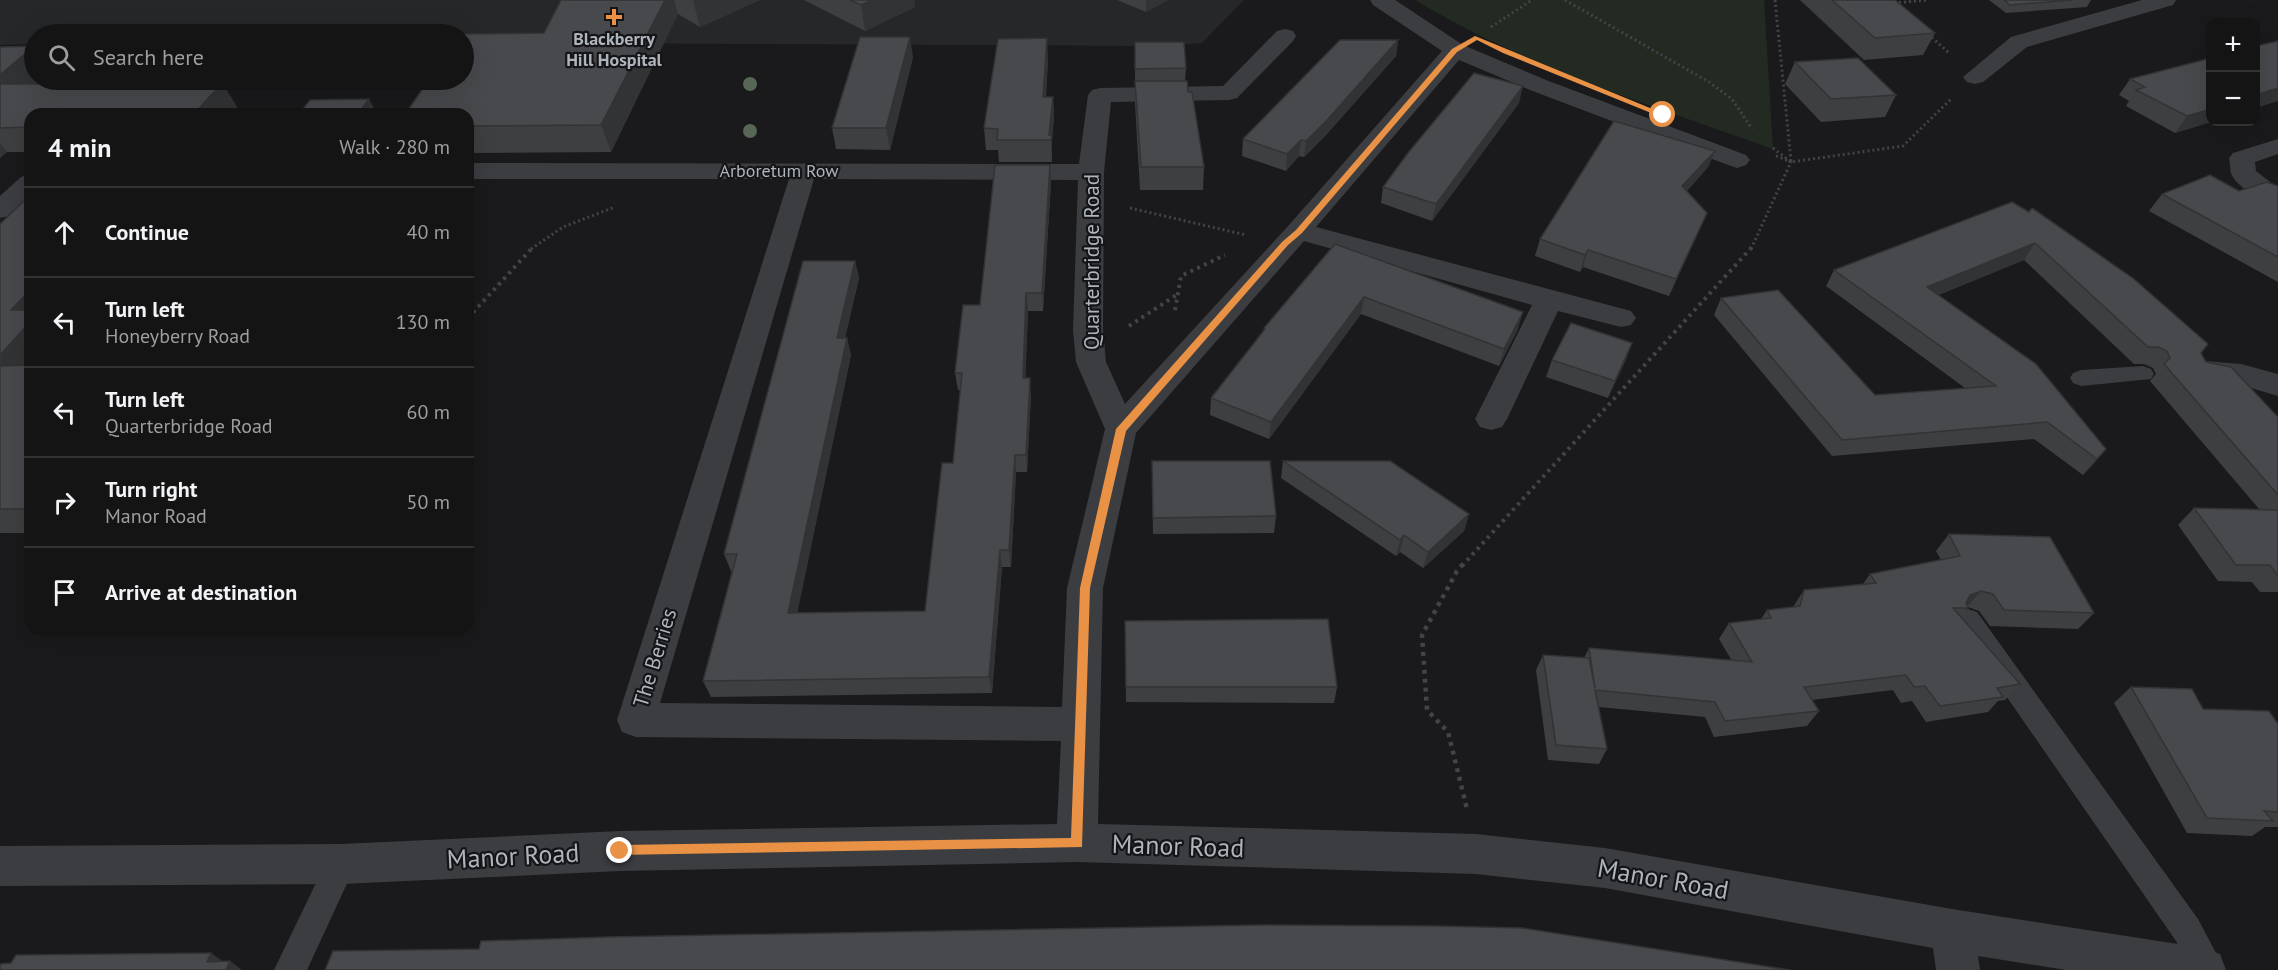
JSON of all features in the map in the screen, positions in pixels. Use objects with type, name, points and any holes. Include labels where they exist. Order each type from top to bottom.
[{"type":"street","points":[[1381,0],[1455,50],[1538,85],[1737,160]]},
{"type":"street","points":[[1975,77],[2019,42],[2165,0]]},
{"type":"street","name":"Quarterbridge Road","points":[[1121,429],[1091,362],[1088,330],[1091,172],[1100,95],[1229,93],[1285,36]]},
{"type":"street","points":[[1077,843],[1085,588],[1121,429],[1292,238],[1455,50]]},
{"type":"street","points":[[2278,146],[2242,158],[2244,174],[2278,199]]},
{"type":"street","name":"Arboretum Row","points":[[474,171],[1091,172]]},
{"type":"street","name":"The Berries","points":[[804,171],[636,720],[1081,724]]},
{"type":"street","points":[[4,204],[24,187]]},
{"type":"street","points":[[1292,238],[1621,318]]},
{"type":"street","points":[[1491,419],[1549,300]]},
{"type":"street","points":[[2204,371],[2229,371],[2258,377],[2278,385]]},
{"type":"street","name":"Manor Road","points":[[0,866],[341,864],[620,851],[1077,843],[1476,854],[1605,868],[1955,950],[2204,970]]},
{"type":"lane","points":[[2081,378],[2143,374]]},
{"type":"lane","points":[[1968,620],[2187,930],[2209,970]]},
{"type":"lane","points":[[290,970],[341,864]]},
{"type":"path","points":[[1455,50],[1532,0]]},
{"type":"path","points":[[1565,0],[1598,22],[1654,51],[1730,97],[1753,130]]},
{"type":"path","points":[[1476,854],[1448,732],[1426,710],[1422,635],[1457,572],[1750,252],[1791,162],[1775,0]]},
{"type":"path","points":[[1902,10],[1893,2],[1928,0]]},
{"type":"path","points":[[1770,154],[1791,162],[1903,146],[1975,77],[1926,32]]},
{"type":"path","points":[[1767,144],[1791,162]]},
{"type":"path","points":[[474,312],[536,244],[574,222],[651,193],[670,171]]},
{"type":"path","points":[[1091,199],[1292,238]]},
{"type":"path","points":[[1091,351],[1178,294]]},
{"type":"shaded area","name":"Blackberry Hill Hospital","points":[[0,0],[1244,0],[1202,43],[1153,46],[536,43],[474,35],[474,24],[24,24],[24,44],[0,45]]},
{"type":"shaded area","points":[[1415,0],[1764,0],[1773,149],[1590,84],[1501,46]]},
{"type":"building","points":[[561,0],[665,0],[601,125],[474,126],[474,108],[409,108],[422,90],[474,90],[474,34],[544,33]]},
{"type":"building","points":[[850,0],[872,0],[861,5]]},
{"type":"building","points":[[1832,0],[1895,0],[1935,33],[1875,38]]},
{"type":"building","points":[[2004,0],[2072,0],[2010,5]]},
{"type":"building","points":[[860,37],[910,37],[886,128],[832,128]]},
{"type":"building","points":[[1047,38],[1043,97],[1053,97],[1049,135],[1052,135],[1051,140],[997,140],[998,129],[984,128],[998,39]]},
{"type":"building","points":[[1340,40],[1398,40],[1328,119],[1306,141],[1301,140],[1287,154],[1243,139]]},
{"type":"building","points":[[2278,41],[2278,88],[2260,94],[2260,72],[2260,45]]},
{"type":"building","points":[[1135,42],[1184,42],[1186,68],[1135,69]]},
{"type":"building","points":[[24,46],[24,55],[0,75],[0,47]]},
{"type":"building","points":[[1858,58],[1896,95],[1831,99],[1795,62]]},
{"type":"building","points":[[2206,59],[2206,110],[2187,116],[2136,90],[2145,87],[2130,79]]},
{"type":"building","points":[[1474,73],[1523,86],[1436,204],[1383,187],[1408,153]]},
{"type":"building","points":[[1135,81],[1187,81],[1188,92],[1192,92],[1204,167],[1141,167]]},
{"type":"building","points":[[0,84],[24,84],[24,90],[216,90],[199,108],[24,108],[24,127],[0,128]]},
{"type":"building","points":[[369,99],[362,108],[304,108],[310,100]]},
{"type":"building","points":[[1614,121],[1715,151],[1682,186],[1707,213],[1676,279],[1588,250],[1585,255],[1540,239]]},
{"type":"building","points":[[995,165],[1050,165],[1042,293],[1026,293],[1023,378],[1030,378],[1026,455],[1015,455],[1009,550],[1000,550],[989,677],[703,681],[737,554],[724,554],[803,261],[855,261],[837,338],[847,338],[788,613],[925,611],[942,463],[953,463],[962,373],[955,373],[963,305],[980,305]]},
{"type":"building","points":[[2210,175],[2239,191],[2267,182],[2278,186],[2278,257],[2162,194]]},
{"type":"building","points":[[24,201],[24,296],[11,310],[24,310],[24,329],[0,355],[0,224]]},
{"type":"building","points":[[2012,202],[2029,212],[2032,208],[2134,279],[2208,344],[2201,353],[2206,362],[2231,367],[2278,417],[2278,495],[2164,364],[2170,358],[2167,351],[2158,347],[2148,347],[2035,243],[1927,287],[2036,364],[2106,449],[2097,459],[2047,422],[1842,440],[1721,298],[1778,290],[1875,395],[1996,386],[1834,270]]},
{"type":"building","points":[[1335,244],[1523,312],[1504,349],[1364,297],[1271,422],[1211,398],[1264,328]]},
{"type":"building","points":[[1571,323],[1632,343],[1615,381],[1552,360]]},
{"type":"building","points":[[24,365],[24,509],[0,509],[0,366]]},
{"type":"building","points":[[1152,461],[1270,461],[1276,516],[1153,518]]},
{"type":"building","points":[[1283,461],[1390,461],[1469,514],[1428,552],[1404,535],[1400,540]]},
{"type":"building","points":[[2194,508],[2278,510],[2278,576],[2270,565],[2236,565]]},
{"type":"building","points":[[1949,534],[2050,537],[2094,613],[2004,610],[1993,594],[1981,591],[1970,595],[1966,603],[1968,608],[1953,608],[2020,684],[1997,688],[2003,697],[1940,706],[1925,686],[1914,687],[1906,675],[1804,687],[1819,711],[1725,721],[1715,702],[1595,690],[1607,749],[1556,745],[1543,655],[1589,658],[1595,688],[1589,648],[1752,662],[1729,623],[1771,618],[1767,610],[1800,606],[1804,590],[1876,583],[1870,574],[1960,556]]},
{"type":"building","points":[[1328,619],[1337,687],[1126,687],[1125,621]]},
{"type":"building","points":[[2131,687],[2192,689],[2203,709],[2269,711],[2278,724],[2278,812],[2264,811],[2273,821],[2207,818]]},
{"type":"building","points":[[1261,925],[1522,928],[1790,970],[325,970],[333,951],[479,949],[481,941]]},
{"type":"building","points":[[211,953],[207,962],[230,961],[226,970],[0,970],[0,964],[11,963],[16,955]]},
{"type":"place","name":"Blackberry Hill Hospital","points":[[614,17]]},
{"type":"route","points":[[620,851],[1077,843],[1085,588],[1121,429],[1299,231],[1455,50],[1477,37],[1505,52],[1663,115]]}]
